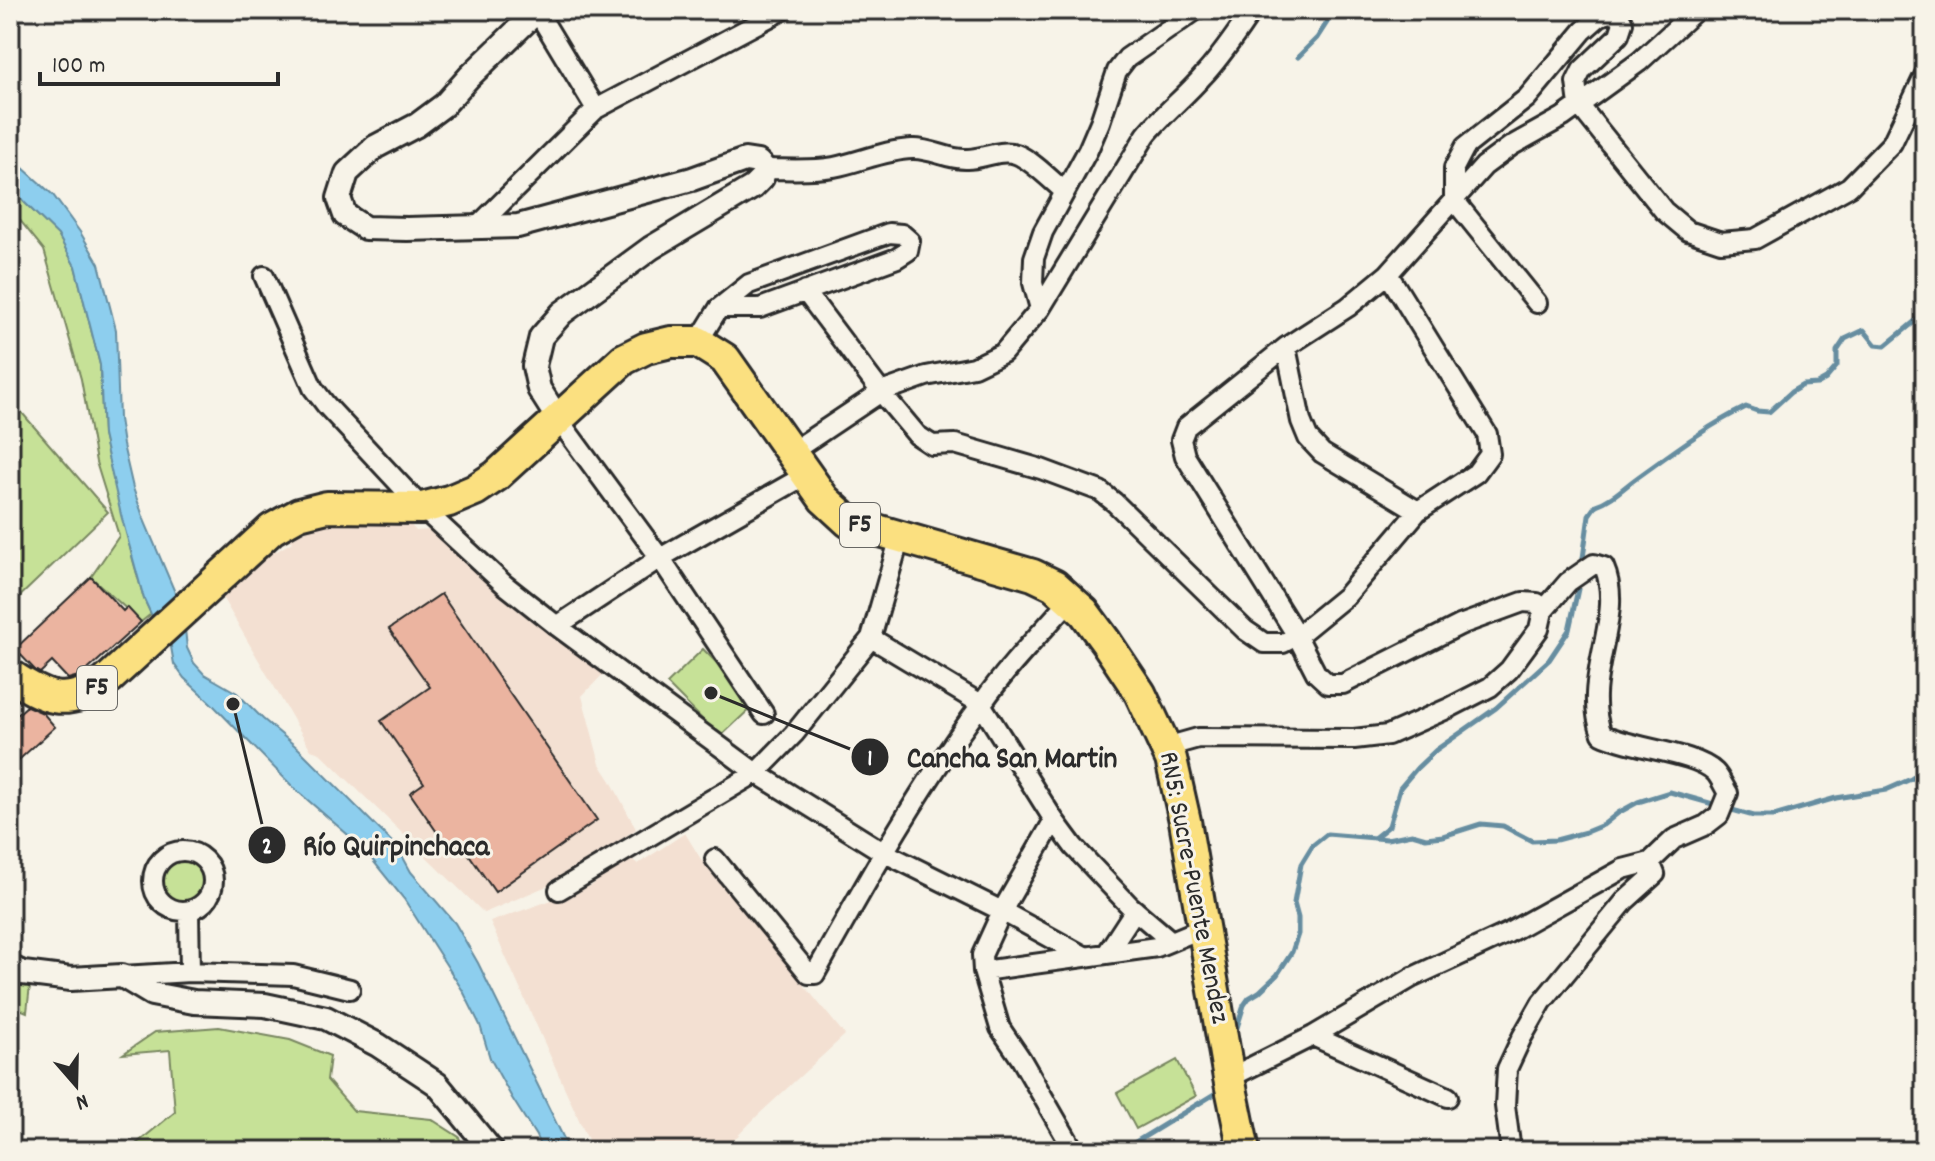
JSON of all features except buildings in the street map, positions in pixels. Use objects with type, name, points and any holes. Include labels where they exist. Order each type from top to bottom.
[{"type":"highway","name":"F5","points":[[10,675],[46,695],[66,699],[86,695],[104,683],[272,529],[299,514],[327,507],[422,508],[475,490],[496,476],[624,359],[646,348],[671,342],[698,342]]},
{"type":"highway","name":"RN5: Sucre-Puente Mendez","points":[[698,342],[725,359],[824,499],[849,522],[1033,575],[1054,585],[1071,599],[1106,642],[1140,693],[1171,759],[1185,821],[1244,1151]]},
{"type":"street","points":[[596,109],[537,10],[444,105],[417,125],[375,147],[347,173],[339,198],[345,215],[365,228],[518,226],[692,179],[745,160],[758,162],[765,169],[829,168],[890,152],[915,149],[958,160],[998,153],[1015,154],[1027,160],[1065,192]]},
{"type":"street","points":[[478,226],[596,109],[783,10]]},
{"type":"street","points":[[1040,309],[1033,283],[1034,258],[1043,232],[1088,150],[1117,71],[1127,58],[1196,10]]},
{"type":"street","points":[[557,626],[798,464],[881,392],[926,376],[974,367],[1003,353],[1040,309],[1146,135],[1207,72],[1253,10]]},
{"type":"street","points":[[1543,611],[1537,603],[1523,602],[1460,625],[1343,684],[1328,684],[1316,673],[1297,636],[1185,456],[1181,440],[1186,427],[1286,347],[1348,307],[1388,274],[1484,166],[1511,146],[1563,117],[1639,62],[1696,10]]},
{"type":"street","points":[[1537,303],[1454,200],[1454,168],[1465,147],[1527,98],[1583,31],[1600,16],[1617,11],[1623,23],[1619,35],[1582,70],[1576,82],[1579,105],[1664,211],[1688,231],[1721,242],[1755,239],[1849,187],[1892,143],[1925,74]]},
{"type":"street","points":[[764,714],[660,558],[558,419],[539,389],[534,366],[541,337],[562,313],[651,248],[753,187],[762,178],[765,169]]},
{"type":"street","points":[[698,342],[719,308],[749,284],[889,233],[902,234],[910,241],[908,251],[897,258],[760,308],[719,308]]},
{"type":"street","points":[[805,291],[917,435],[932,445],[955,444],[1041,469],[1100,491],[1245,630],[1264,643],[1283,643],[1297,636],[1346,596],[1418,511],[1476,473],[1490,454],[1487,434],[1388,274]]},
{"type":"street","points":[[264,276],[313,388],[326,405],[422,508],[505,585],[756,773],[883,852],[1084,956]]},
{"type":"street","points":[[1286,347],[1301,421],[1308,438],[1322,453],[1418,511]]},
{"type":"street","points":[[559,890],[756,773],[794,734],[871,638],[900,537]]},
{"type":"street","points":[[1166,747],[1198,738],[1354,739],[1388,735],[1490,687],[1509,670],[1539,629],[1543,611],[1568,582],[1594,564],[1604,567],[1610,580],[1610,609],[1597,671],[1596,719],[1602,734],[1617,741],[1697,760],[1715,772],[1728,793],[1719,815],[1706,825],[1674,839],[1650,862],[1623,869],[1508,933],[1413,977],[1313,1036],[1229,1078]]},
{"type":"street","points":[[715,859],[809,974],[815,974],[883,852],[981,704],[1071,599]]},
{"type":"street","points":[[871,638],[981,704],[1074,847],[1135,910],[1171,941]]},
{"type":"street","points":[[1054,820],[1002,911],[982,955],[983,971],[1000,1028],[1074,1151]]},
{"type":"street","points":[[1511,1151],[1505,1106],[1507,1069],[1522,1037],[1542,1002],[1625,901],[1655,874],[1650,862]]},
{"type":"street","points":[[1107,953],[1135,910]]},
{"type":"street","points":[[189,911],[190,972]]},
{"type":"street","points":[[983,971],[1157,947],[1203,928]]},
{"type":"street","points":[[10,967],[23,973],[71,979],[190,972],[293,975],[350,989]]},
{"type":"street","points":[[122,976],[152,994],[194,1002],[265,1005],[326,1018],[378,1045],[437,1084],[492,1151]]},
{"type":"street","points":[[1313,1036],[1448,1097]]},
{"type":"shaded area","points":[[407,521],[416,531],[441,529],[498,591],[608,669],[582,696],[600,764],[636,829],[568,877],[484,913],[320,753],[311,750],[222,597],[273,549],[277,551],[292,542],[290,539],[321,524]]},
{"type":"shaded area","points":[[685,833],[702,861],[845,1035],[723,1151],[593,1151],[490,922],[591,886],[629,857],[638,864]]},
{"type":"green space","points":[[10,185],[58,235],[75,266],[100,365],[103,435],[133,560],[151,614],[141,622],[91,577],[119,536],[96,462],[81,379],[44,250],[10,208]]},
{"type":"green space","points":[[10,399],[108,512],[12,604],[10,603]]},
{"type":"green space","points":[[703,649],[756,703],[720,737],[667,684]]},
{"type":"green space","points":[[183,856],[201,863],[208,881],[201,899],[183,906],[165,899],[158,881],[165,863]]},
{"type":"green space","points":[[10,981],[30,985],[27,1012],[10,1005]]},
{"type":"green space","points":[[219,1027],[290,1040],[330,1056],[327,1080],[354,1111],[431,1119],[459,1137],[463,1151],[242,1151],[236,1143],[218,1151],[139,1151],[136,1144],[175,1112],[170,1050],[123,1054],[155,1032]]},
{"type":"green space","points":[[1177,1060],[1196,1096],[1136,1129],[1117,1093]]},
{"type":"water","points":[[10,151],[22,167],[53,195],[99,264],[116,330],[119,419],[133,488],[174,590],[187,648],[194,663],[204,674],[237,693],[299,749],[398,848],[411,872],[455,923],[478,963],[570,1151],[542,1151],[490,1058],[480,1025],[463,991],[404,899],[362,847],[295,789],[184,678],[174,664],[170,641],[144,599],[121,515],[103,435],[100,365],[75,266],[58,235],[10,185]]},
{"type":"waterway","points":[[1298,57],[1317,38],[1335,10]]},
{"type":"waterway","points":[[1583,558],[1589,515],[1596,505],[1613,497],[1677,449],[1732,414],[1746,407],[1769,412],[1803,385],[1817,384],[1826,379],[1837,366],[1837,351],[1845,339],[1864,330],[1876,345],[1885,346],[1925,313]]},
{"type":"waterway","points":[[1374,838],[1389,826],[1400,788],[1417,768],[1436,750],[1496,708],[1549,660],[1569,630],[1578,589]]},
{"type":"waterway","points":[[1732,810],[1754,816],[1774,816],[1836,798],[1886,790],[1925,769]]},
{"type":"waterway","points":[[1235,1034],[1244,1005],[1277,975],[1292,952],[1298,934],[1294,903],[1301,864],[1312,846],[1327,834],[1387,839],[1412,834],[1426,838],[1481,824],[1503,826],[1532,841],[1556,840],[1603,825],[1638,802],[1670,792],[1713,804]]},
{"type":"waterway","points":[[1121,1151],[1216,1093],[1218,1088]]},
{"type":"place","name":"Cancha San Martin","points":[[711,693]]},
{"type":"place","name":"Río Quirpinchaca","points":[[233,704]]}]
